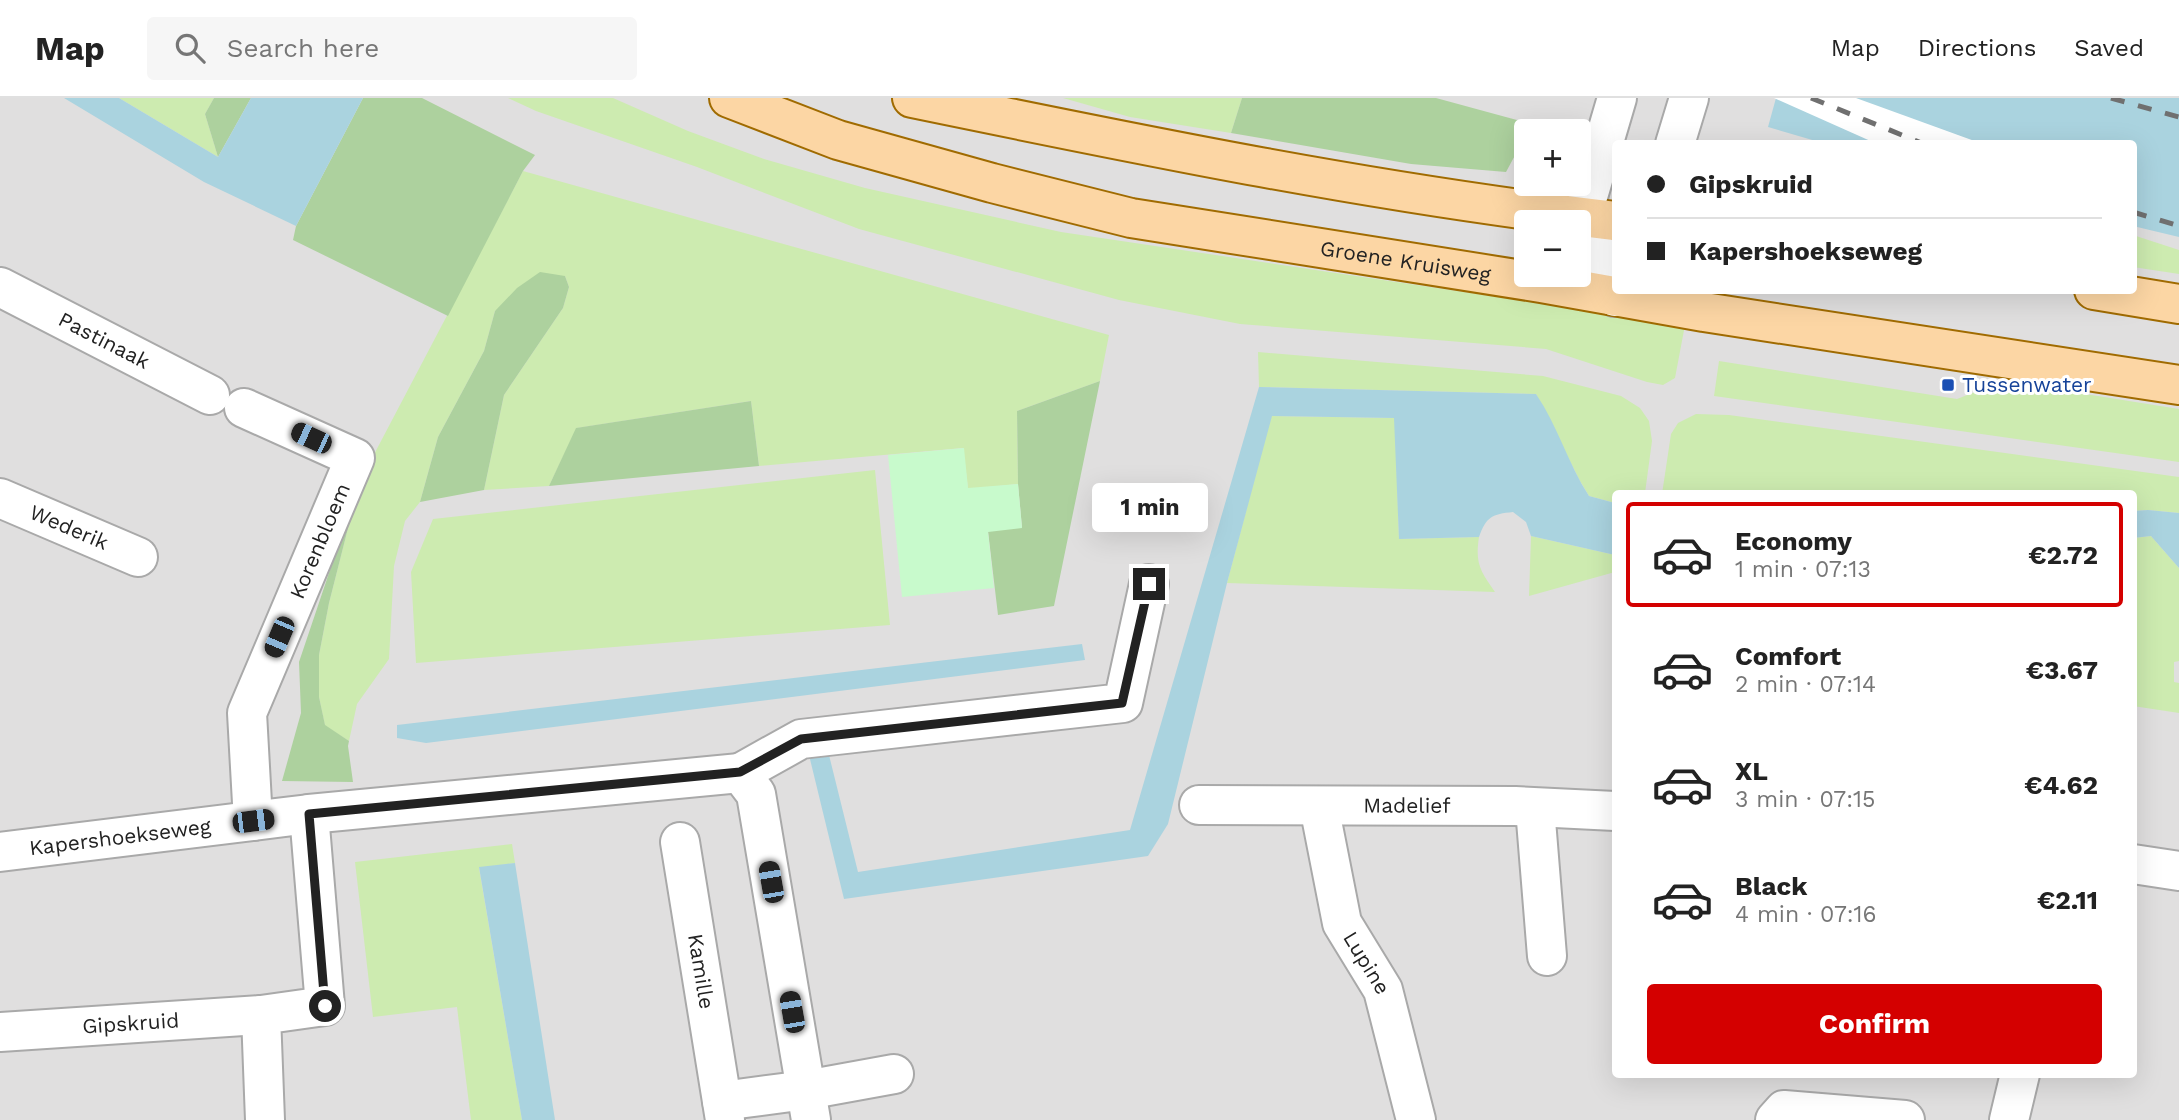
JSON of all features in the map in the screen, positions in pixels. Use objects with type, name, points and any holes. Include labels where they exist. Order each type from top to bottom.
[{"type":"main road","name":"Groene Kruisweg","points":[[729,98],[838,139],[992,183],[1132,218],[1612,293]]},
{"type":"main road","points":[[912,98],[1147,147],[1455,200],[1599,219]]},
{"type":"main road","name":"Groene Kruisweg","points":[[1616,294],[2179,385]]},
{"type":"main road","points":[[2118,294],[2179,304]]},
{"type":"street","points":[[1612,276],[1599,219],[1617,98]]},
{"type":"street","points":[[1676,140],[1689,98]]},
{"type":"street","name":"Pastinaak","points":[[0,287],[227,401]]},
{"type":"street","name":"Korenbloem","points":[[227,401],[355,458],[247,713],[253,821]]},
{"type":"street","name":"Wederik","points":[[0,498],[138,557]]},
{"type":"street","name":"Kapershoekseweg","points":[[0,852],[309,814],[740,772],[801,739],[1122,703],[1149,584]]},
{"type":"street","points":[[740,772],[756,794],[808,1105]]},
{"type":"street","name":"Madelief","points":[[1199,805],[1515,806],[1612,811]]},
{"type":"street","name":"Lupine","points":[[1319,806],[1342,923],[1383,990],[1416,1120]]},
{"type":"street","points":[[1535,808],[1547,956]]},
{"type":"street","name":"Gipskruid","points":[[0,1032],[261,1016],[325,1006],[309,814]]},
{"type":"street","name":"Kamille","points":[[680,842],[724,1111],[808,1105],[894,1074]]},
{"type":"street","points":[[2137,865],[2179,871]]},
{"type":"street","points":[[261,1016],[264,1120]]},
{"type":"street","points":[[2009,1120],[2019,1078]]},
{"type":"street","points":[[1775,1120],[1784,1110],[1905,1120]]},
{"type":"shaded area","points":[[0,98],[2179,98],[2179,1120],[0,1120]]},
{"type":"green space","points":[[119,98],[214,98],[205,114],[218,157]]},
{"type":"green space","points":[[214,98],[251,98],[218,157],[205,114]]},
{"type":"green space","points":[[363,98],[422,98],[535,155],[523,171],[448,316],[293,240],[296,226]]},
{"type":"green space","points":[[508,98],[613,98],[688,131],[764,159],[865,188],[1061,232],[1685,325],[1675,378],[1663,385],[1647,382],[1546,349],[1240,324],[1119,300],[859,229],[697,167],[536,111]]},
{"type":"green space","points":[[1063,98],[1242,98],[1231,133],[1130,117]]},
{"type":"green space","points":[[1242,98],[1436,98],[1514,119],[1514,157],[1506,172],[1411,164],[1231,133]]},
{"type":"green space","points":[[523,171],[1109,335],[1100,381],[1017,411],[1018,484],[968,489],[963,448],[759,466],[751,401],[577,428],[549,486],[484,490],[504,395],[563,308],[569,287],[565,276],[495,311],[484,351],[438,437],[420,502],[405,521],[394,566],[389,659],[357,704],[349,741],[325,726],[319,697],[319,655],[329,603],[360,481]]},
{"type":"green space","points":[[2137,236],[2179,250],[2179,274],[2137,268]]},
{"type":"green space","points":[[540,272],[565,276],[569,287],[563,308],[504,395],[484,490],[420,502],[438,437],[484,351],[495,311],[517,288]]},
{"type":"green space","points":[[1258,352],[1543,376],[1621,396],[1640,408],[1649,421],[1652,441],[1645,490],[1612,490],[1612,502],[1589,496],[1536,394],[1259,387]]},
{"type":"green space","points":[[1719,361],[1957,399],[2003,381],[2179,409],[2179,462],[1714,396]]},
{"type":"green space","points":[[1100,381],[1054,606],[998,615],[988,531],[1022,527],[1018,484],[1017,411]]},
{"type":"green space","points":[[751,401],[759,466],[549,486],[576,428]]},
{"type":"green space","points":[[1696,414],[1729,415],[2179,477],[2179,513],[2137,511],[2137,490],[1663,490],[1671,434],[1678,423]]},
{"type":"green space","points":[[1271,416],[1395,418],[1399,539],[1479,537],[1480,566],[1495,592],[1227,583]]},
{"type":"green space","points":[[964,448],[968,488],[1018,484],[1022,528],[988,532],[994,588],[902,597],[888,455]]},
{"type":"green space","points":[[875,470],[890,625],[416,663],[411,572],[433,519]]},
{"type":"green space","points":[[360,481],[329,603],[319,655],[319,697],[325,725],[349,741],[353,782],[282,781],[301,713],[299,662]]},
{"type":"green space","points":[[1531,536],[1612,554],[1612,573],[1529,596]]},
{"type":"green space","points":[[2151,536],[2179,568],[2179,661],[2174,662],[2174,682],[2179,683],[2179,713],[2137,707],[2137,538]]},
{"type":"green space","points":[[512,844],[515,863],[479,868],[522,1120],[471,1120],[457,1007],[373,1017],[355,862]]},
{"type":"water","points":[[64,98],[119,98],[218,157],[251,98],[363,98],[296,226],[204,182]]},
{"type":"water","points":[[1776,98],[2179,98],[2179,237],[2137,227],[2137,140],[1812,140],[1768,127]]},
{"type":"water","points":[[1259,387],[1536,394],[1589,496],[1612,502],[1612,554],[1531,536],[1526,522],[1513,512],[1491,518],[1484,525],[1479,537],[1399,539],[1394,418],[1272,416],[1227,583],[1168,824],[1148,856],[844,899],[809,755],[828,751],[858,872],[1130,830]]},
{"type":"water","points":[[2137,511],[2179,513],[2179,568],[2151,536],[2137,538]]},
{"type":"water","points":[[1082,644],[1085,660],[426,743],[397,738],[397,725]]},
{"type":"water","points":[[515,863],[555,1120],[522,1120],[479,867]]},
{"type":"pier","points":[[1774,98],[1856,98],[1972,140],[1868,140]]},
{"type":"railway","points":[[1811,98],[1914,140]]},
{"type":"railway","points":[[2111,98],[2179,117]]},
{"type":"railway","points":[[2137,213],[2179,226]]},
{"type":"place","name":"Tussenwater","points":[[1948,385]]},
{"type":"route","points":[[325,1006],[309,814],[740,772],[801,739],[1122,703],[1149,584]]}]
